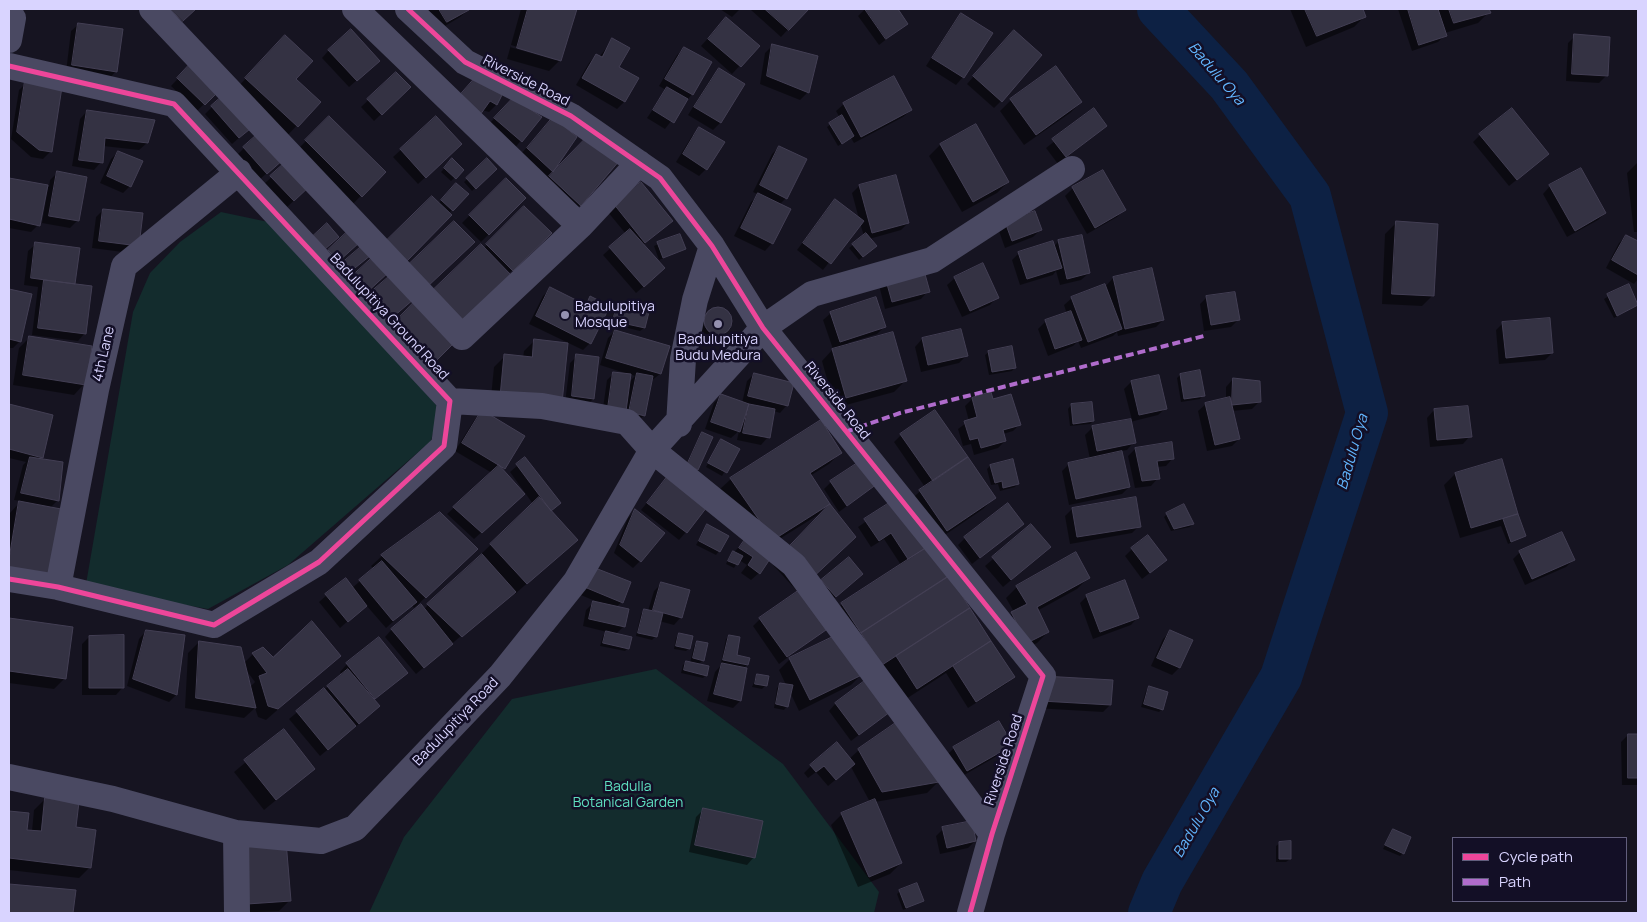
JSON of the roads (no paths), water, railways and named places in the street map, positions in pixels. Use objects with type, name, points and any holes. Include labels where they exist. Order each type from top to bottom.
[{"type":"street","points":[[152,9],[462,337],[580,226],[639,163]]},
{"type":"street","points":[[355,9],[580,226]]},
{"type":"street","name":"Riverside Road","points":[[408,9],[465,62],[571,116],[660,178],[712,246],[763,328],[1043,676],[992,834],[970,913]]},
{"type":"street","points":[[9,13],[13,18],[9,40]]},
{"type":"street","name":"Badulupitiya Ground Road","points":[[9,66],[174,104],[450,401],[444,446],[319,562],[214,625],[58,587],[9,579]]},
{"type":"street","name":"Badulupitiya Road","points":[[9,777],[113,799],[236,834],[321,841],[355,828],[500,676],[576,581],[652,450],[678,424],[763,328],[812,294],[932,260],[1072,169]]},
{"type":"street","name":"4th Lane","points":[[58,587],[96,390],[124,266],[239,172]]},
{"type":"street","points":[[678,424],[683,359],[695,300],[712,246]]},
{"type":"street","points":[[450,401],[542,406],[627,422],[652,450],[794,565],[992,834]]},
{"type":"street","points":[[236,834],[237,913]]},
{"type":"waterway","name":"Badulu Oya","points":[[1149,913],[1162,882],[1281,677],[1367,413],[1310,196],[1229,85],[1158,9]]},
{"type":"place","name":"Badulupitiya Mosque","points":[[565,315]]},
{"type":"place","name":"Badulupitiya Budu Medura","points":[[718,324]]},
{"type":"park label","name":"Badulla Botanical Garden","points":[[628,796]]}]
